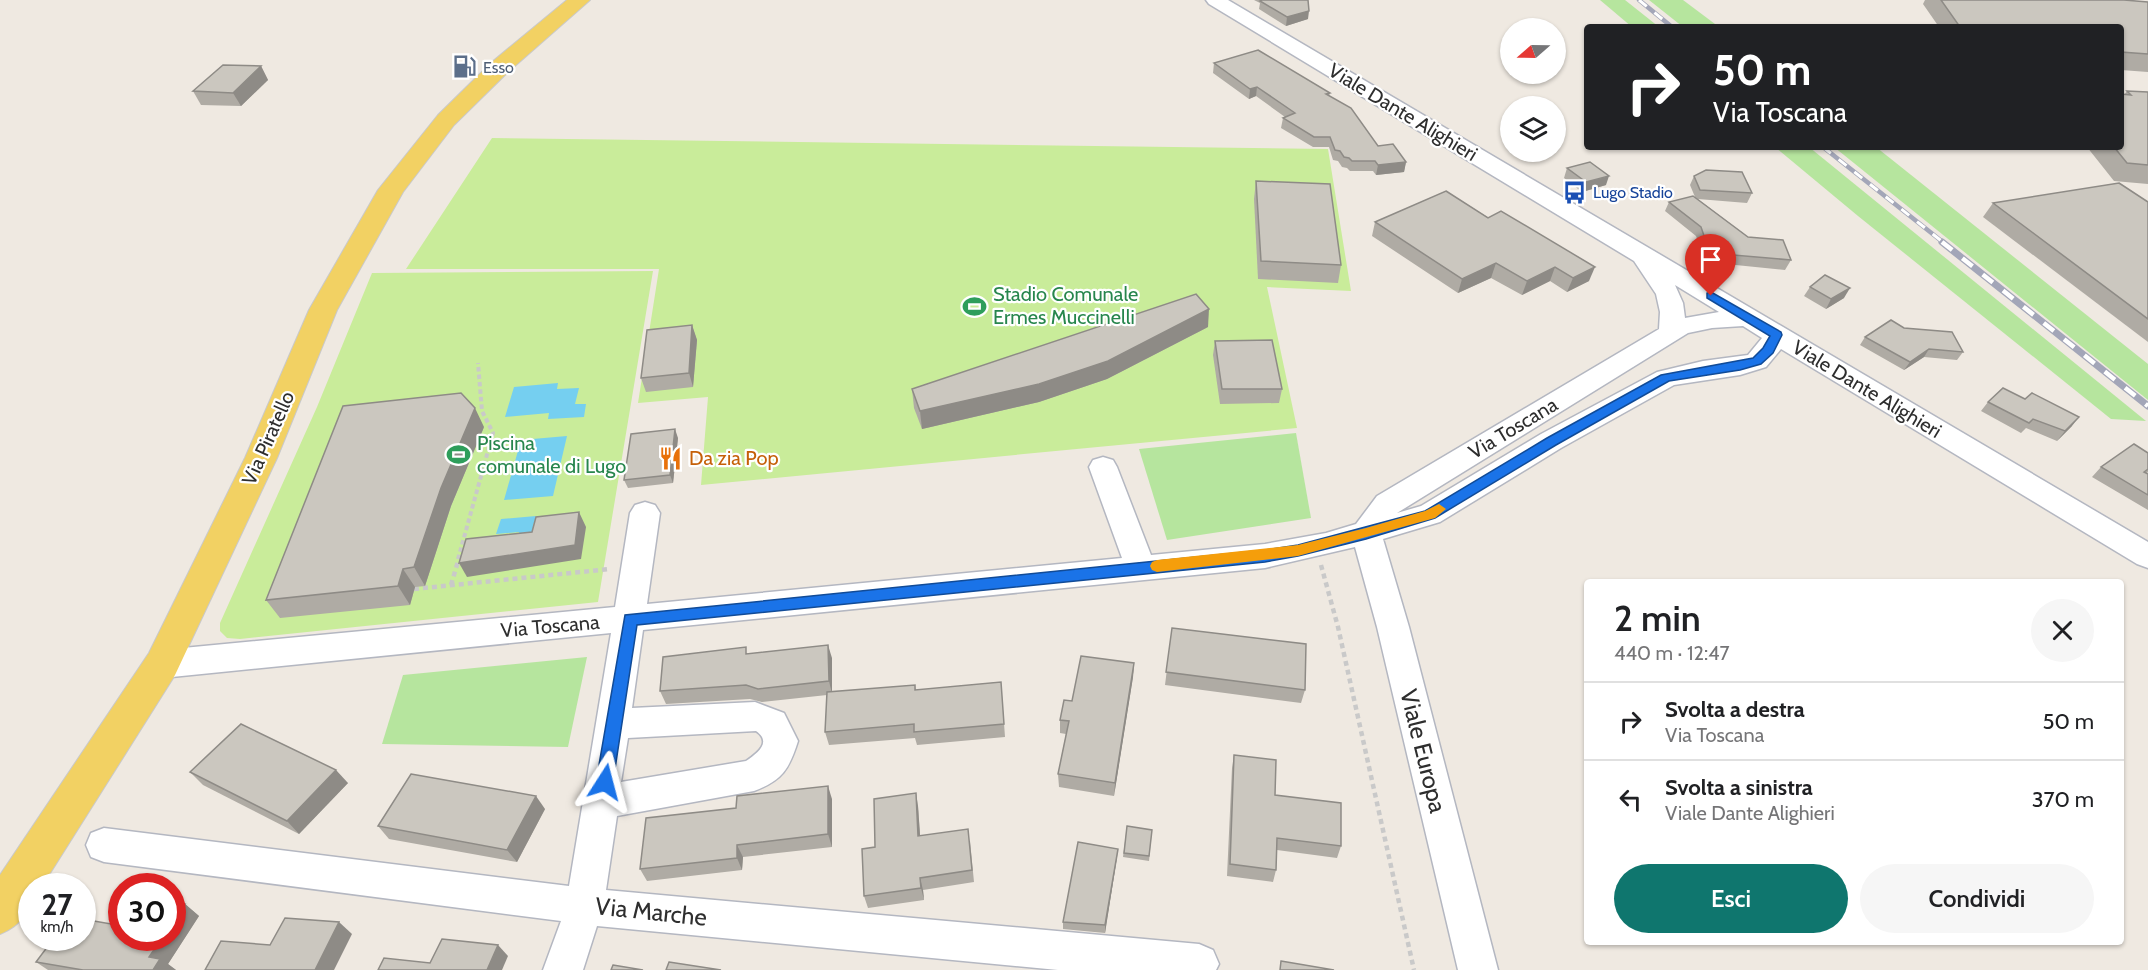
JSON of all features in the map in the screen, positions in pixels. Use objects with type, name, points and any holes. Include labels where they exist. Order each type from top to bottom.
[{"type":"main road","name":"Via Piratello","points":[[0,913],[162,664],[261,458],[323,310],[391,190],[446,120],[500,67],[580,0]]},
{"type":"street","name":"Viale Dante Alighieri","points":[[1215,0],[2148,556]]},
{"type":"street","points":[[1636,251],[1663,282],[1671,302],[1673,316],[1671,333]]},
{"type":"street","name":"Via Toscana","points":[[1366,534],[1387,504],[1680,327],[1712,320],[1748,318]]},
{"type":"street","name":"Via Toscana","points":[[162,664],[1265,556],[1316,546],[1366,534],[1430,514],[1551,441],[1666,378],[1757,361],[1768,350],[1776,335]]},
{"type":"street","points":[[1103,467],[1141,568]]},
{"type":"street","points":[[563,970],[585,906],[645,513]]},
{"type":"street","name":"Viale Europa","points":[[1366,534],[1393,627],[1478,970]]},
{"type":"street","points":[[602,802],[754,775],[774,761],[781,741],[774,724],[766,718],[755,716],[614,724]]},
{"type":"street","name":"Via Marche","points":[[104,845],[585,906],[1199,964]]},
{"type":"path","points":[[451,585],[493,433],[482,411],[478,363]]},
{"type":"path","points":[[1316,546],[1338,627],[1414,970]]},
{"type":"path","points":[[414,589],[638,566]]},
{"type":"green space","points":[[1600,0],[1625,0],[1655,24],[1628,24]]},
{"type":"green space","points":[[1649,0],[1683,0],[1715,24],[1679,24]]},
{"type":"green space","points":[[492,138],[1328,149],[1351,291],[1267,287],[1297,428],[701,485],[708,397],[638,403],[659,269],[406,269]]},
{"type":"green space","points":[[1779,150],[1813,150],[2146,421],[2111,419]]},
{"type":"green space","points":[[1838,150],[1880,150],[2148,364],[2148,400]]},
{"type":"green space","name":"Piscina comunale di Lugo","points":[[653,271],[598,602],[240,639],[227,638],[220,631],[220,623],[317,407],[372,273]]},
{"type":"green space","points":[[1296,433],[1311,518],[1167,540],[1139,449]]},
{"type":"green space","points":[[587,657],[568,747],[382,744],[403,675]]},
{"type":"water","points":[[558,383],[557,389],[579,388],[575,404],[586,404],[584,417],[548,419],[549,413],[505,417],[514,387]]},
{"type":"water","points":[[567,436],[553,496],[504,500],[521,440]]},
{"type":"water","points":[[536,516],[533,526],[536,538],[518,540],[519,532],[496,534],[501,519]]},
{"type":"building","points":[[1308,0],[1309,11],[1287,17],[1260,1]]},
{"type":"building","points":[[1941,0],[2148,2],[2148,54],[2124,52],[2124,24],[1958,24]]},
{"type":"building","points":[[1258,50],[1351,108],[1378,146],[1393,144],[1406,162],[1378,165],[1375,161],[1352,161],[1344,157],[1340,151],[1335,150],[1330,137],[1314,137],[1283,118],[1295,113],[1257,87],[1250,89],[1214,63]]},
{"type":"building","points":[[223,65],[261,66],[233,93],[193,91]]},
{"type":"building","points":[[2127,91],[2148,92],[2148,165],[2127,163],[2116,150],[2124,150],[2124,94],[2131,95]]},
{"type":"building","points":[[1590,162],[1609,176],[1586,182],[1567,168]]},
{"type":"building","points":[[1706,170],[1742,172],[1752,193],[1700,190],[1694,176]]},
{"type":"building","points":[[1256,181],[1330,184],[1341,265],[1261,261]]},
{"type":"building","points":[[2119,183],[2148,202],[2148,319],[1993,203]]},
{"type":"building","points":[[1446,191],[1488,218],[1501,211],[1595,267],[1573,278],[1555,267],[1527,281],[1496,263],[1462,279],[1375,222]]},
{"type":"building","points":[[1693,196],[1748,237],[1783,240],[1791,260],[1710,253],[1701,227],[1669,202]]},
{"type":"building","points":[[1825,275],[1850,288],[1831,299],[1810,287]]},
{"type":"building","points":[[1196,294],[1209,309],[1108,361],[1039,384],[920,411],[912,389]]},
{"type":"building","points":[[1891,320],[1904,328],[1952,332],[1963,352],[1929,349],[1910,362],[1865,337]]},
{"type":"building","points":[[692,325],[689,373],[641,378],[647,330]]},
{"type":"building","points":[[1272,340],[1282,389],[1222,389],[1215,341]]},
{"type":"building","points":[[2003,388],[2025,399],[2032,393],[2079,417],[2065,431],[2033,419],[2029,423],[1988,402]]},
{"type":"building","points":[[461,393],[475,408],[441,488],[414,567],[403,569],[398,586],[266,600],[343,406]]},
{"type":"building","points":[[675,429],[670,475],[624,480],[631,434]]},
{"type":"building","points":[[2134,444],[2148,453],[2148,469],[2144,472],[2148,474],[2148,495],[2101,467]]},
{"type":"building","points":[[579,512],[575,545],[459,563],[466,539],[532,532],[536,517]]},
{"type":"building","points":[[1172,628],[1306,644],[1305,690],[1166,672]]},
{"type":"building","points":[[828,645],[829,681],[758,689],[746,685],[660,691],[663,657],[746,647],[746,654]]},
{"type":"building","points":[[1081,656],[1134,663],[1115,783],[1058,774],[1069,721],[1060,720],[1064,700],[1072,701]]},
{"type":"building","points":[[1001,682],[1004,724],[914,732],[914,724],[825,732],[827,692],[915,685],[915,690]]},
{"type":"building","points":[[241,724],[336,770],[287,821],[190,772]]},
{"type":"building","points":[[1234,755],[1276,760],[1275,795],[1341,803],[1341,846],[1277,838],[1276,870],[1230,864]]},
{"type":"building","points":[[411,774],[536,796],[507,850],[378,826]]},
{"type":"building","points":[[828,786],[828,834],[737,845],[737,858],[640,869],[646,818],[736,808],[737,796]]},
{"type":"building","points":[[916,793],[918,836],[968,829],[972,870],[920,878],[921,888],[864,896],[862,849],[875,847],[874,799]]},
{"type":"building","points":[[1127,826],[1152,830],[1149,856],[1124,853]]},
{"type":"building","points":[[1078,842],[1118,849],[1105,925],[1063,922]]},
{"type":"building","points":[[285,918],[339,922],[315,970],[205,970],[221,941],[270,945]]},
{"type":"building","points":[[96,921],[108,923],[108,951],[153,951],[149,957],[160,959],[153,970],[83,970],[36,962],[44,951],[96,951]]},
{"type":"building","points":[[442,939],[498,945],[487,970],[378,970],[384,958],[430,963]]},
{"type":"building","points":[[1281,961],[1334,970],[1280,970]]},
{"type":"building","points":[[669,962],[721,970],[666,970]]},
{"type":"building","points":[[613,965],[643,970],[611,970]]},
{"type":"railway","points":[[1639,0],[1668,24]]},
{"type":"railway","points":[[1827,150],[1944,243]]},
{"type":"railway","points":[[1942,242],[2148,406]]},
{"type":"slow traffic","points":[[1157,566],[1298,551],[1366,534],[1430,514],[1439,509]]},
{"type":"place","name":"Esso","points":[[465,67]]},
{"type":"place","name":"Lugo Stadio","points":[[1575,192]]},
{"type":"place","name":"Stadio Comunale Ermes Muccinelli","points":[[975,306]]},
{"type":"place","name":"Piscina comunale di Lugo","points":[[459,455]]},
{"type":"place","name":"Da zia Pop","points":[[671,458]]},
{"type":"route","points":[[605,782],[630,619],[1265,556],[1298,551],[1366,534],[1430,514],[1551,441],[1666,378],[1757,361],[1768,350],[1776,335],[1711,296]]}]
